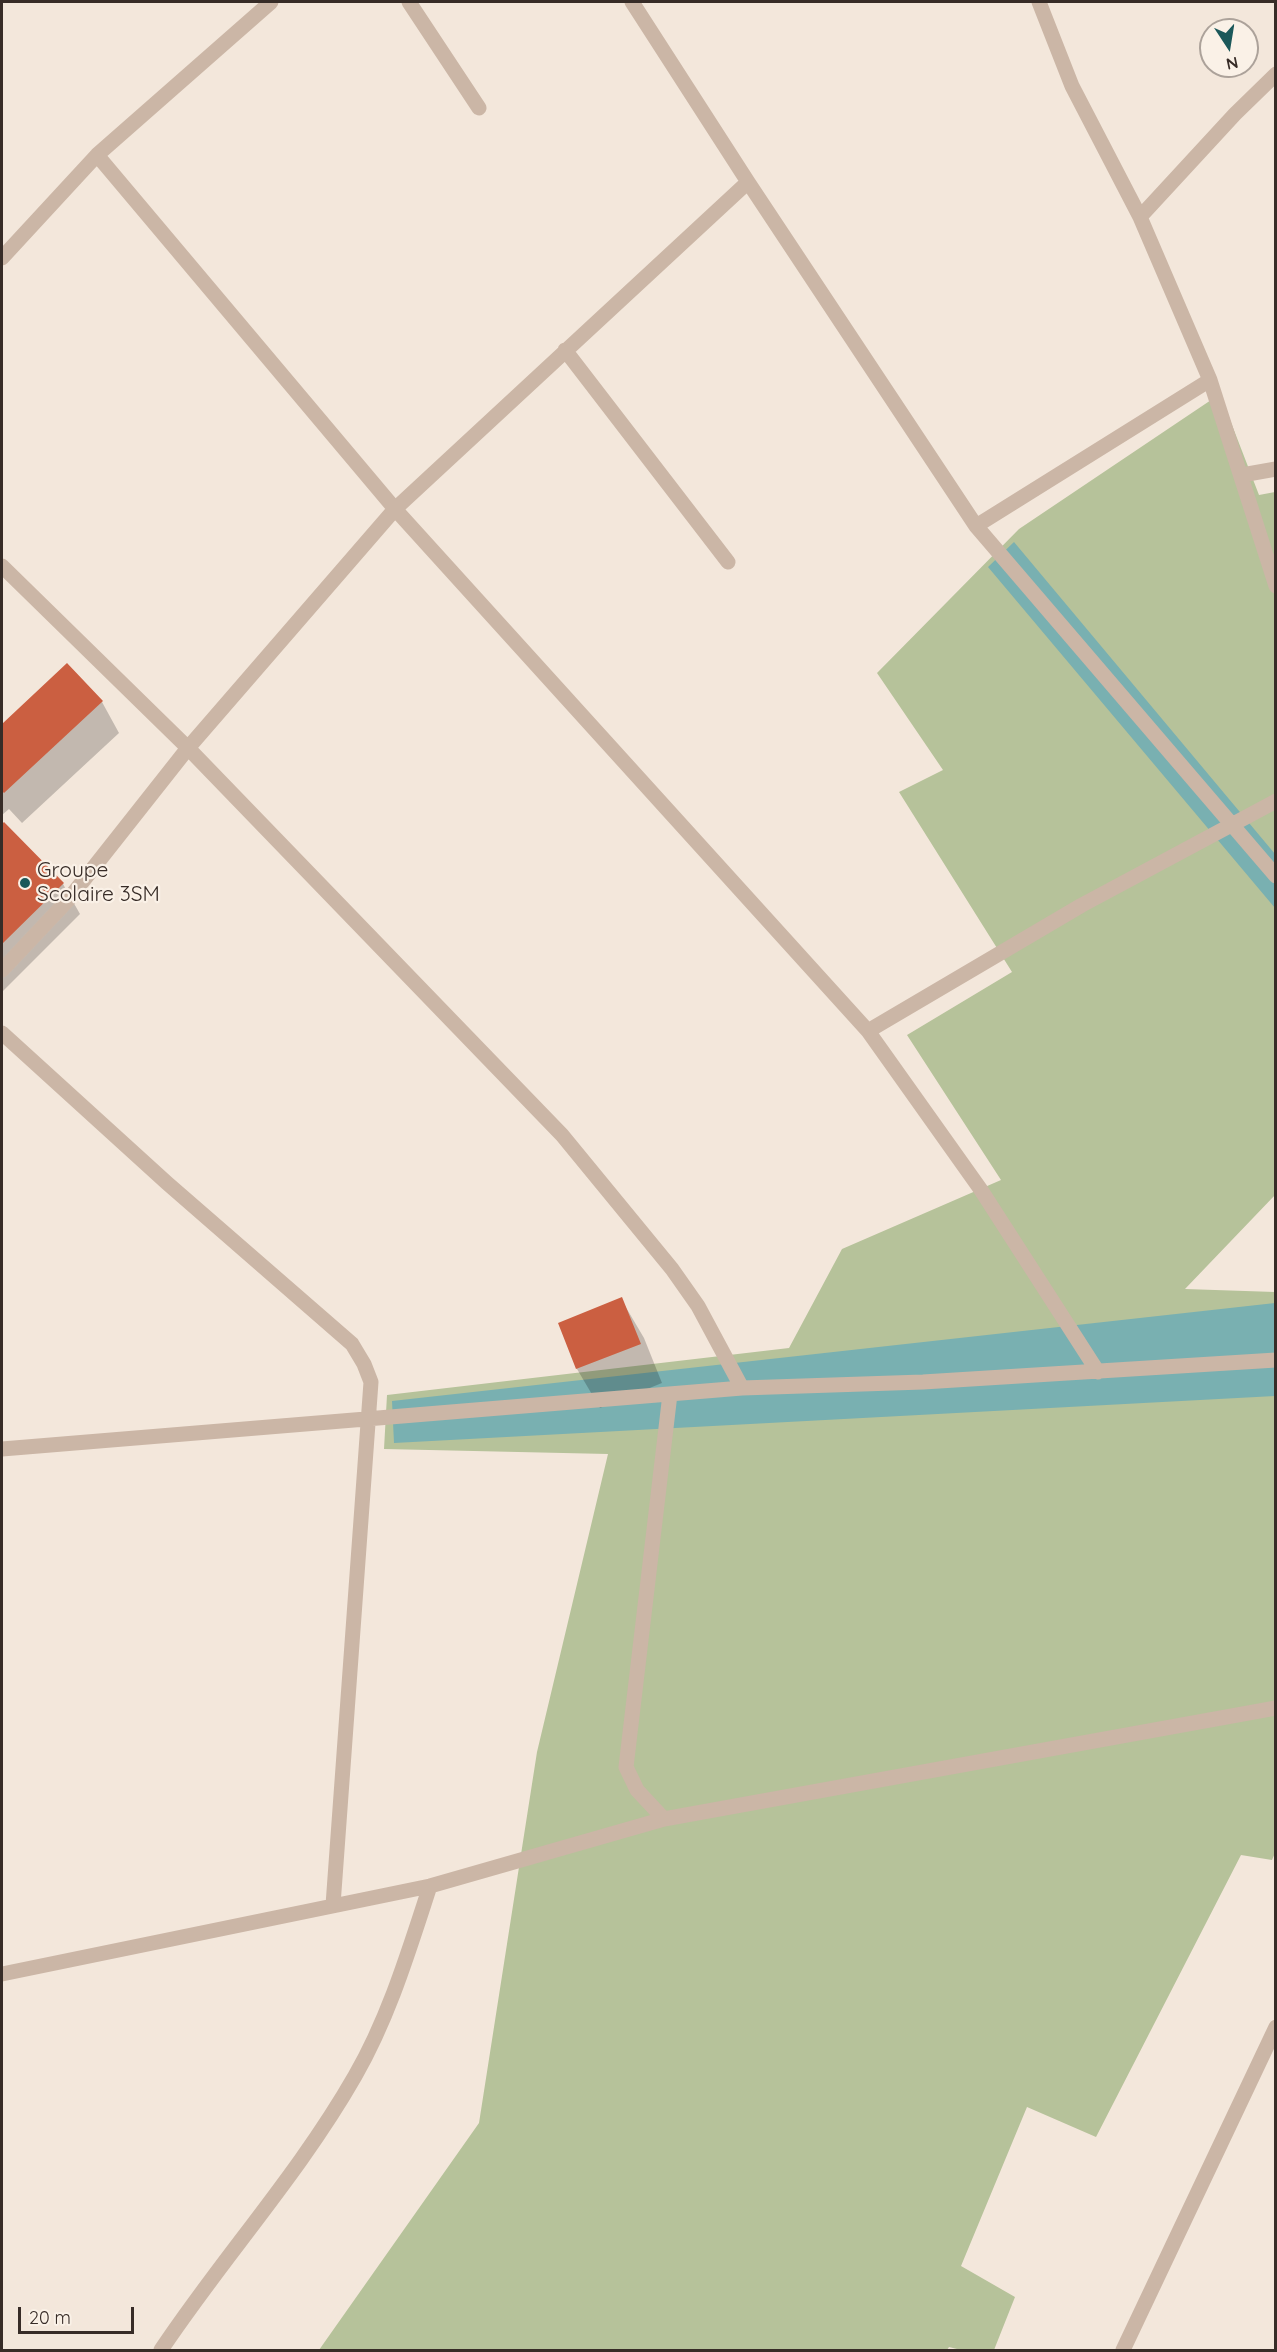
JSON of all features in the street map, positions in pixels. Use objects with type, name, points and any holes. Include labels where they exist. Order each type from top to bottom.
[{"type":"street","points":[[2,258],[97,155],[271,2]]},
{"type":"street","points":[[410,2],[479,108]]},
{"type":"street","points":[[632,2],[747,182],[976,526],[1275,876]]},
{"type":"street","points":[[1039,2],[1072,86],[1140,217],[1210,380],[1242,475],[1275,586]]},
{"type":"street","points":[[1140,217],[1275,74]]},
{"type":"street","points":[[97,155],[395,509],[868,1031],[981,1190],[1098,1372]]},
{"type":"street","points":[[2,970],[68,900],[188,748],[395,509],[747,182]]},
{"type":"street","points":[[565,350],[728,562]]},
{"type":"street","points":[[976,526],[1210,380]]},
{"type":"street","points":[[1242,475],[1275,469]]},
{"type":"street","points":[[2,567],[188,748],[562,1135],[672,1269],[698,1306],[742,1388]]},
{"type":"street","points":[[868,1031],[1082,905],[1275,801]]},
{"type":"street","points":[[2,1033],[166,1184],[352,1344],[371,1382],[333,1905]]},
{"type":"street","points":[[2,1449],[742,1388],[923,1382],[1275,1360]]},
{"type":"street","points":[[663,1819],[637,1790],[626,1767],[670,1394]]},
{"type":"street","points":[[2,1974],[430,1886],[663,1819],[1275,1708]]},
{"type":"street","points":[[161,2350],[195,2299],[269,2205],[322,2132],[356,2075],[372,2045],[391,1999],[430,1886]]},
{"type":"street","points":[[1123,2350],[1275,2027]]},
{"type":"green space","points":[[1220,394],[1259,495],[1275,492],[1276,1194],[1185,1289],[1275,1292],[1275,1853],[1272,1860],[1241,1855],[1096,2137],[1027,2107],[961,2266],[1015,2297],[994,2350],[961,2350],[949,2347],[947,2350],[319,2350],[479,2123],[537,1752],[608,1454],[384,1449],[387,1395],[789,1348],[842,1249],[1001,1180],[907,1035],[1012,972],[899,792],[943,770],[877,673],[1019,529]]},
{"type":"water","points":[[1014,542],[1275,854],[1275,908],[988,567]]},
{"type":"water","points":[[1275,1303],[1275,1396],[394,1443],[392,1401]]},
{"type":"building","points":[[67,663],[103,701],[4,793],[2,791],[2,724]]},
{"type":"building","points":[[4,822],[64,883],[2,944],[2,824]]},
{"type":"building","points":[[622,1297],[641,1344],[576,1369],[558,1323]]},
{"type":"place","name":"Groupe Scolaire 3SM","points":[[25,883]]}]
